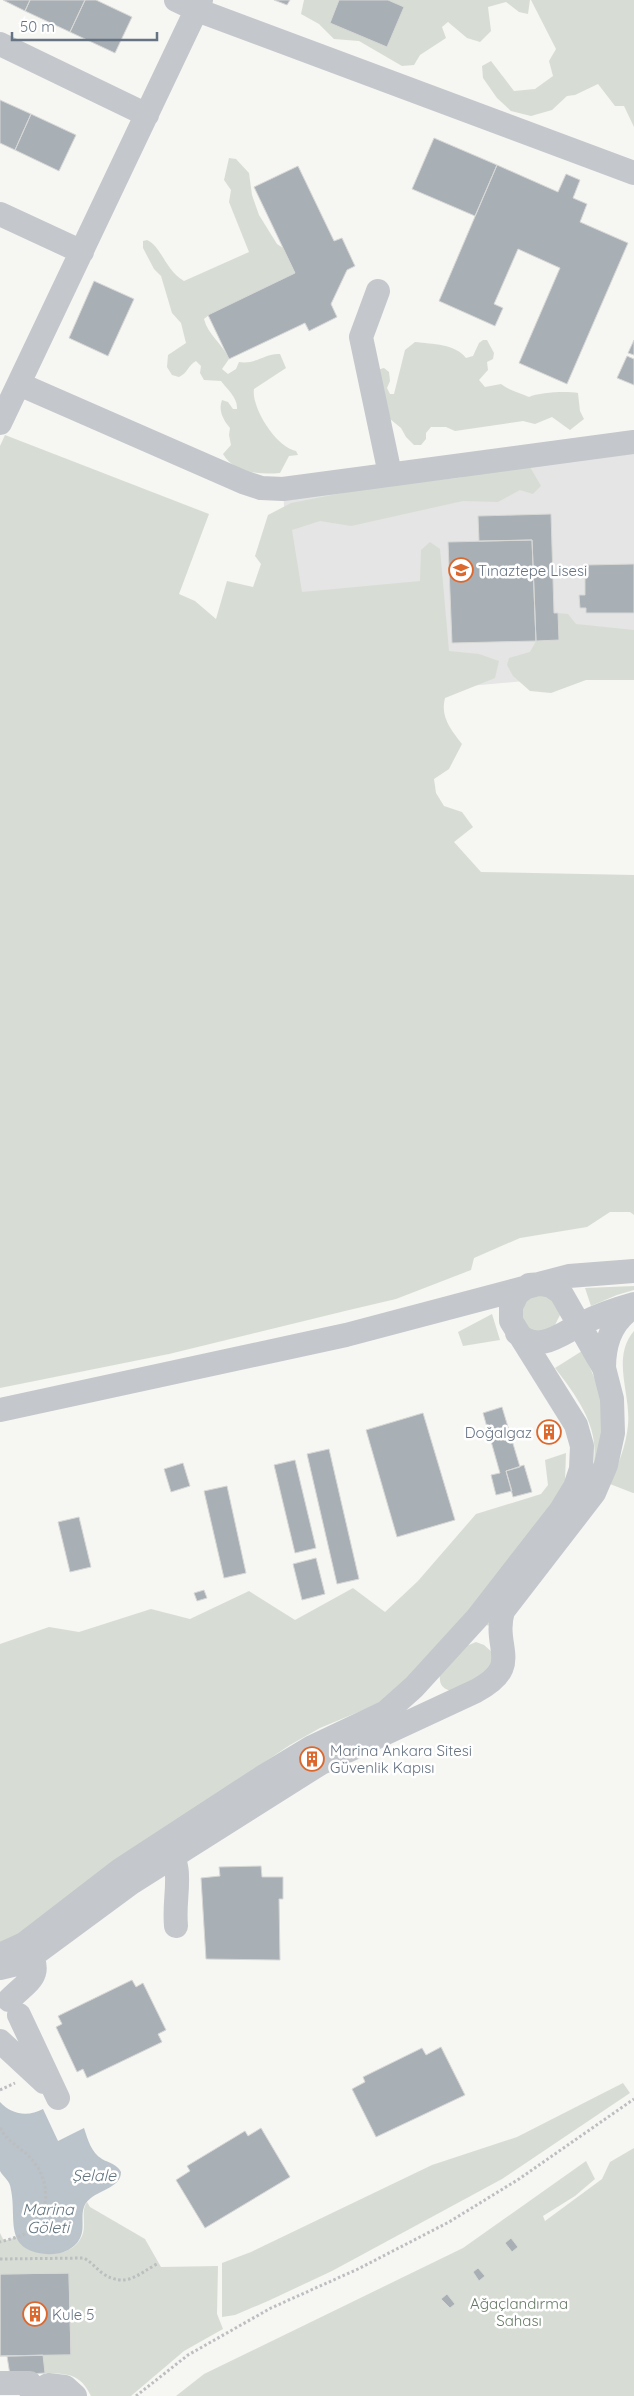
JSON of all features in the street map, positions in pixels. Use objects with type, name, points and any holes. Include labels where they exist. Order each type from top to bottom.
[{"type":"street","points":[[0,423],[147,114],[191,3],[634,173]]},
{"type":"street","points":[[0,44],[147,114]]},
{"type":"street","points":[[0,214],[82,252]]},
{"type":"street","points":[[378,291],[360,337],[390,474]]},
{"type":"street","points":[[19,384],[243,482],[261,488],[283,489],[634,442]]},
{"type":"street","points":[[0,1410],[346,1335],[575,1275],[634,1272]]},
{"type":"street","points":[[0,1968],[21,1963],[28,1950],[120,1870],[170,1848],[321,1763],[456,1700],[498,1677],[502,1669],[501,1619],[503,1611],[594,1493],[606,1465],[612,1442],[613,1420],[610,1388],[604,1368],[566,1300],[555,1288],[542,1284],[529,1286],[521,1290],[512,1302],[510,1312],[515,1329],[576,1425],[582,1446],[581,1469],[575,1487],[560,1510],[461,1636],[396,1705],[386,1712],[312,1746],[264,1776],[170,1848]]},
{"type":"street","points":[[476,1300],[493,1304],[528,1341],[544,1342],[563,1335],[580,1324],[612,1310],[634,1306]]},
{"type":"street","points":[[604,1368],[608,1338],[620,1319],[634,1306]]},
{"type":"street","points":[[461,1636],[472,1633],[488,1635],[503,1648]]},
{"type":"street","points":[[432,1668],[432,1683],[436,1690],[448,1700],[456,1700]]},
{"type":"street","points":[[170,1848],[178,1872],[175,1896],[176,1926]]},
{"type":"street","points":[[0,1955],[28,1950]]},
{"type":"street","points":[[9,2004],[33,1975],[36,1964],[28,1950]]},
{"type":"street","points":[[0,2034],[12,2030],[18,2021],[9,2004]]},
{"type":"street","points":[[0,2041],[31,2069],[58,2098],[9,2004]]},
{"type":"street","points":[[0,2383],[37,2388],[65,2387],[75,2396]]},
{"type":"path","points":[[136,2396],[188,2355],[262,2313],[366,2265],[448,2222],[519,2179],[634,2099]]},
{"type":"path","points":[[0,2128],[10,2142],[33,2160],[45,2185],[45,2204],[39,2219],[28,2231],[0,2242]]},
{"type":"path","points":[[0,2259],[84,2258],[105,2275],[122,2280],[138,2277],[157,2264]]},
{"type":"shaded area","name":"Tınaztepe Lisesi","points":[[634,442],[634,671],[447,688],[291,616],[283,489]]},
{"type":"green space","points":[[304,0],[530,0],[528,14],[519,12],[506,2],[488,7],[491,31],[480,42],[467,38],[448,22],[442,27],[446,38],[420,55],[414,65],[402,66],[359,41],[334,39],[319,24],[301,14]]},
{"type":"green space","points":[[531,0],[634,0],[634,127],[624,106],[615,106],[598,84],[575,95],[567,96],[552,110],[531,116],[511,111],[497,98],[483,78],[482,66],[491,61],[514,91],[535,89],[553,76],[549,61],[556,49]]},
{"type":"green space","points":[[229,158],[236,159],[249,173],[252,195],[259,215],[277,244],[283,248],[295,273],[204,319],[209,330],[229,359],[222,369],[228,374],[236,369],[239,362],[250,362],[270,355],[280,354],[286,368],[254,389],[254,397],[267,426],[281,443],[296,451],[298,455],[289,456],[280,473],[264,474],[241,469],[223,454],[231,445],[230,428],[223,418],[221,411],[222,400],[228,402],[233,409],[237,409],[237,405],[234,397],[221,381],[204,380],[200,373],[201,366],[196,361],[179,377],[172,375],[167,367],[168,355],[186,343],[181,323],[172,313],[161,276],[154,269],[143,248],[143,241],[147,240],[152,243],[172,271],[184,281],[249,252],[229,202],[231,190],[224,180]]},
{"type":"green space","points":[[487,340],[494,353],[493,359],[487,362],[488,370],[479,380],[485,387],[501,384],[529,397],[554,392],[578,393],[580,411],[584,419],[570,430],[552,417],[535,424],[523,421],[455,431],[446,427],[431,427],[421,445],[414,445],[401,428],[390,419],[377,370],[384,368],[389,372],[390,381],[387,388],[390,394],[394,394],[405,350],[415,342],[450,347],[462,353],[466,358],[473,356],[479,343]]},
{"type":"green space","points":[[5,435],[209,514],[179,594],[195,601],[216,619],[227,581],[253,587],[261,564],[255,556],[268,515],[291,503],[368,488],[458,478],[496,469],[530,467],[541,486],[533,494],[520,490],[498,502],[463,501],[351,526],[320,521],[292,530],[302,592],[420,581],[421,550],[430,542],[440,549],[449,651],[479,654],[499,661],[495,678],[445,698],[445,717],[450,728],[462,744],[449,769],[434,779],[436,793],[444,806],[462,812],[473,827],[454,842],[481,872],[634,875],[634,1215],[630,1212],[610,1212],[587,1227],[520,1238],[474,1258],[471,1270],[396,1299],[169,1354],[0,1388],[0,446]]},
{"type":"green space","points":[[558,613],[568,614],[576,624],[634,630],[634,680],[586,680],[551,693],[530,691],[513,676],[507,665],[509,658],[530,652],[536,641],[559,640]]},
{"type":"green space","points":[[634,1286],[634,1290],[591,1306],[585,1288]]},
{"type":"green space","points":[[551,1294],[560,1315],[553,1329],[545,1333],[529,1330],[522,1314],[527,1297]]},
{"type":"green space","points":[[492,1314],[500,1340],[463,1346],[458,1332]]},
{"type":"green space","points":[[634,1331],[633,1493],[610,1484],[627,1433],[628,1413],[623,1364],[627,1341]]},
{"type":"green space","points":[[582,1351],[598,1388],[604,1421],[604,1438],[595,1473],[587,1492],[494,1611],[491,1626],[480,1624],[584,1493],[591,1475],[594,1442],[590,1427],[576,1397],[555,1368]]},
{"type":"green space","points":[[566,1453],[565,1481],[559,1495],[469,1610],[387,1700],[320,1728],[290,1745],[102,1870],[7,1944],[0,1945],[0,1644],[49,1627],[79,1632],[151,1609],[190,1619],[249,1591],[295,1620],[353,1588],[385,1612],[418,1581],[476,1514],[541,1494],[548,1485],[545,1460]]},
{"type":"green space","points":[[476,1642],[484,1645],[493,1653],[493,1670],[450,1691],[445,1688],[440,1681],[440,1675],[464,1647]]},
{"type":"green space","points":[[623,2083],[630,2093],[502,2179],[332,2271],[235,2315],[222,2317],[222,2263],[251,2252],[432,2165],[517,2137]]},
{"type":"green space","name":"Ağaçlandırma Sahası","points":[[634,2148],[634,2396],[176,2396],[204,2374],[463,2248],[586,2161],[595,2179],[575,2196],[543,2216],[545,2221],[602,2179],[610,2162]]},
{"type":"green space","points":[[87,2202],[90,2207],[145,2239],[161,2267],[218,2266],[217,2314],[223,2329],[184,2351],[131,2396],[91,2396],[87,2388],[72,2376],[45,2373],[43,2355],[71,2355],[69,2273],[0,2274],[0,2233],[4,2241],[16,2237],[31,2249],[40,2252],[60,2253],[69,2250],[82,2236],[84,2210]]},
{"type":"water","name":"Marina Göleti","points":[[0,2102],[10,2110],[26,2114],[43,2109],[58,2141],[84,2128],[95,2153],[102,2159],[115,2165],[121,2172],[117,2182],[95,2195],[86,2203],[83,2212],[82,2233],[77,2243],[67,2251],[46,2254],[32,2251],[23,2246],[18,2240],[13,2222],[10,2187],[0,2171]]},
{"type":"building","points":[[3,0],[30,0],[25,11]]},
{"type":"building","points":[[30,0],[85,0],[70,32],[25,11]]},
{"type":"building","points":[[85,0],[96,0],[132,17],[115,53],[70,32]]},
{"type":"building","points":[[274,0],[290,0],[287,5]]},
{"type":"building","points":[[339,0],[388,0],[404,7],[387,47],[330,23]]},
{"type":"building","points":[[0,100],[31,114],[15,150],[0,143]]},
{"type":"building","points":[[31,114],[76,135],[59,171],[15,150]]},
{"type":"building","points":[[434,138],[497,165],[475,216],[412,189]]},
{"type":"building","points":[[497,165],[558,192],[566,174],[580,180],[573,198],[587,204],[580,222],[628,243],[567,384],[519,363],[560,268],[518,249],[494,304],[503,308],[495,326],[439,301]]},
{"type":"building","points":[[298,166],[334,241],[342,238],[355,266],[347,270],[331,304],[337,317],[309,331],[305,323],[229,359],[208,315],[295,273],[254,187]]},
{"type":"building","points":[[94,281],[134,299],[108,356],[69,338]]},
{"type":"building","points":[[634,340],[634,355],[628,353]]},
{"type":"building","points":[[627,356],[634,359],[634,385],[617,378]]},
{"type":"building","points":[[551,514],[554,613],[558,613],[559,640],[536,641],[532,540],[479,541],[478,516]]},
{"type":"building","points":[[532,540],[536,641],[452,643],[448,542]]},
{"type":"building","points":[[634,564],[634,613],[586,613],[586,608],[580,608],[579,595],[585,595],[585,565]]},
{"type":"building","points":[[502,1407],[520,1467],[506,1471],[512,1491],[496,1495],[491,1475],[500,1473],[483,1413]]},
{"type":"building","points":[[423,1413],[455,1520],[397,1537],[366,1430]]},
{"type":"building","name":"Doğalgaz","points":[[554,1421],[558,1439],[544,1443],[540,1424]]},
{"type":"building","points":[[329,1449],[359,1579],[337,1584],[307,1454]]},
{"type":"building","points":[[295,1460],[316,1548],[295,1553],[274,1465]]},
{"type":"building","points":[[183,1463],[190,1486],[171,1492],[164,1469]]},
{"type":"building","points":[[524,1465],[532,1492],[513,1497],[506,1471]]},
{"type":"building","points":[[227,1486],[246,1573],[224,1578],[204,1491]]},
{"type":"building","points":[[79,1517],[91,1567],[70,1572],[58,1522]]},
{"type":"building","points":[[316,1558],[325,1594],[302,1600],[293,1564]]},
{"type":"building","points":[[204,1590],[207,1598],[197,1601],[194,1593]]},
{"type":"building","points":[[261,1866],[262,1877],[283,1877],[283,1899],[279,1899],[280,1960],[206,1959],[201,1878],[220,1876],[219,1867]]},
{"type":"building","points":[[132,1980],[136,1987],[143,1983],[166,2030],[158,2034],[162,2042],[87,2078],[83,2069],[77,2072],[56,2027],[62,2024],[58,2016]]},
{"type":"building","points":[[441,2047],[465,2095],[376,2137],[352,2089],[365,2082],[363,2077],[422,2048],[426,2055]]},
{"type":"building","points":[[261,2128],[290,2177],[205,2228],[176,2180],[190,2171],[187,2166],[245,2131],[248,2136]]},
{"type":"building","points":[[511,2238],[518,2247],[512,2252],[505,2243]]},
{"type":"building","points":[[478,2268],[485,2276],[479,2281],[473,2272]]},
{"type":"building","name":"Kule 5","points":[[69,2273],[71,2355],[0,2356],[0,2274]]},
{"type":"building","name":"Kule 5","points":[[69,2273],[71,2355],[0,2356],[0,2274]]},
{"type":"building","points":[[447,2294],[455,2304],[450,2308],[441,2299]]},
{"type":"building","points":[[43,2355],[45,2373],[10,2375],[7,2356]]},
{"type":"place","name":"Tınaztepe Lisesi","points":[[461,570]]},
{"type":"place","name":"Doğalgaz","points":[[549,1432]]},
{"type":"place","name":"Marina Ankara Sitesi Güvenlik Kapısı","points":[[312,1759]]},
{"type":"place","name":"Kule 5","points":[[35,2314]]},
{"type":"water label","name":"Şelale","points":[[94,2175]]}]
